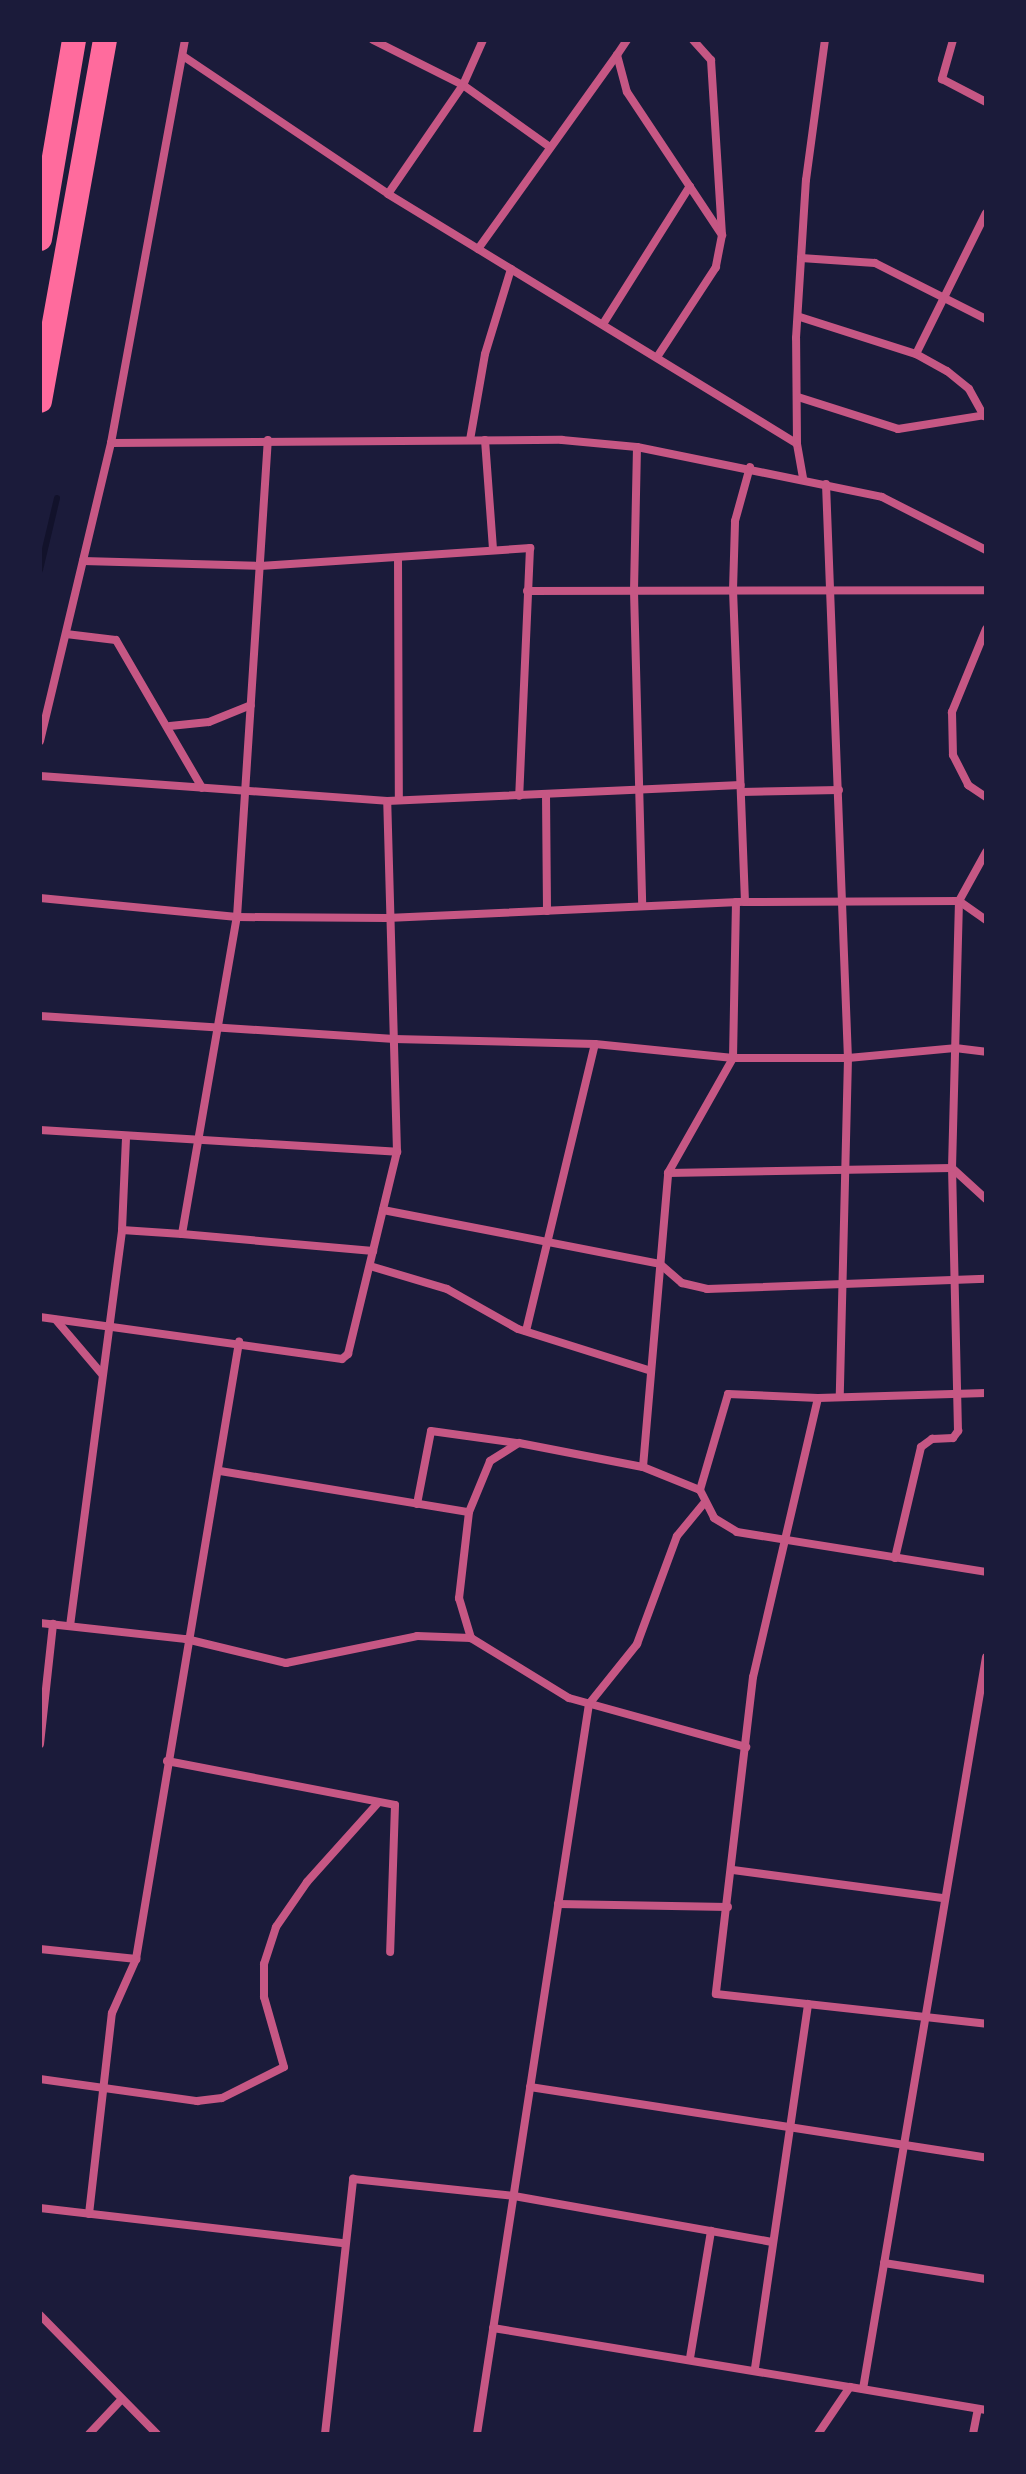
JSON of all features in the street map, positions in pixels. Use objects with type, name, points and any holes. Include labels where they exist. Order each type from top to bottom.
[{"type":"highway","points":[[40,239],[74,40]]},
{"type":"highway","points":[[40,401],[105,40]]},
{"type":"street","points":[[40,741],[111,443],[185,40]]},
{"type":"street","points":[[373,40],[463,85],[550,147]]},
{"type":"street","points":[[388,194],[463,85],[483,40]]},
{"type":"street","points":[[478,249],[627,40]]},
{"type":"street","points":[[657,357],[716,267],[722,235],[711,60],[693,40]]},
{"type":"street","points":[[803,478],[797,444],[801,258],[825,40]]},
{"type":"street","points":[[953,40],[942,79],[986,102]]},
{"type":"street","points":[[617,55],[627,92],[722,235]]},
{"type":"street","points":[[183,56],[388,194],[797,444]]},
{"type":"street","points":[[603,324],[690,186]]},
{"type":"street","points":[[916,354],[986,213]]},
{"type":"street","points":[[801,258],[875,263],[986,319]]},
{"type":"street","points":[[470,440],[485,354],[511,269]]},
{"type":"street","points":[[798,397],[898,429],[985,416],[969,389],[916,354],[800,317]]},
{"type":"street","points":[[182,1234],[237,917],[268,440]]},
{"type":"street","points":[[111,443],[485,440],[637,447],[750,467],[882,497],[986,550]]},
{"type":"street","points":[[485,440],[493,550]]},
{"type":"street","points":[[637,447],[634,591],[642,906]]},
{"type":"street","points":[[643,1467],[668,1173],[733,1058],[741,902],[741,788],[733,590],[735,521],[750,467]]},
{"type":"street","points":[[826,484],[848,1058],[840,1397]]},
{"type":"street","points":[[83,561],[260,566],[530,548],[519,796]]},
{"type":"street","points":[[398,557],[399,800]]},
{"type":"street","points":[[527,591],[986,590]]},
{"type":"street","points":[[986,629],[952,712],[953,755],[968,785],[986,797]]},
{"type":"street","points":[[66,634],[116,640],[170,726],[202,788]]},
{"type":"street","points":[[170,726],[209,722],[251,705]]},
{"type":"street","points":[[40,776],[387,801],[639,790],[839,790]]},
{"type":"street","points":[[546,795],[547,911]]},
{"type":"street","points":[[40,1317],[346,1358],[397,1152],[387,918],[387,801]]},
{"type":"street","points":[[895,1558],[921,1447],[932,1439],[953,1438],[958,1431],[952,1168],[959,901],[986,852]]},
{"type":"street","points":[[40,898],[237,917],[387,918],[741,902],[959,901],[986,920]]},
{"type":"street","points":[[40,1016],[394,1039],[595,1044],[733,1058],[848,1058],[955,1048],[986,1052]]},
{"type":"street","points":[[526,1331],[595,1044]]},
{"type":"street","points":[[40,1130],[196,1143],[397,1152]]},
{"type":"street","points":[[70,1626],[122,1230],[126,1138]]},
{"type":"street","points":[[668,1173],[952,1168],[986,1199]]},
{"type":"street","points":[[383,1210],[660,1264],[682,1283],[707,1289],[843,1280],[986,1279]]},
{"type":"street","points":[[122,1230],[373,1251]]},
{"type":"street","points":[[370,1266],[447,1289],[526,1331],[651,1371]]},
{"type":"street","points":[[56,1319],[102,1374]]},
{"type":"street","points":[[89,2214],[112,2013],[136,1959],[186,1639],[220,1471],[239,1342]]},
{"type":"street","points":[[986,1393],[818,1398],[728,1394],[700,1490],[714,1518],[737,1532],[986,1572]]},
{"type":"street","points":[[818,1398],[753,1677],[733,1870],[716,1994],[986,2024]]},
{"type":"street","points":[[417,1504],[431,1431],[519,1443],[643,1467],[700,1490]]},
{"type":"street","points":[[471,1638],[459,1598],[469,1512],[490,1461],[519,1443]]},
{"type":"street","points":[[220,1471],[469,1512]]},
{"type":"street","points":[[477,2434],[589,1704],[637,1644],[677,1536],[705,1502]]},
{"type":"street","points":[[40,1623],[186,1639],[286,1663],[417,1636],[471,1638],[569,1698],[746,1747]]},
{"type":"street","points":[[40,1744],[53,1624]]},
{"type":"street","points":[[863,2389],[978,1687],[986,1657]]},
{"type":"street","points":[[978,1687],[986,1700]]},
{"type":"street","points":[[167,1761],[395,1805],[390,1952]]},
{"type":"street","points":[[40,2079],[197,2101],[222,2098],[284,2067],[264,1997],[264,1964],[276,1927],[307,1882],[378,1803]]},
{"type":"street","points":[[733,1870],[944,1898]]},
{"type":"street","points":[[558,1904],[728,1907]]},
{"type":"street","points":[[40,1949],[136,1959]]},
{"type":"street","points":[[755,2368],[808,2004]]},
{"type":"street","points":[[530,2087],[986,2158]]},
{"type":"street","points":[[325,2434],[353,2179],[514,2196],[772,2242]]},
{"type":"street","points":[[40,2208],[344,2243]]},
{"type":"street","points":[[690,2358],[711,2231]]},
{"type":"street","points":[[884,2263],[986,2279]]},
{"type":"street","points":[[40,2315],[120,2401],[157,2434]]},
{"type":"street","points":[[493,2328],[755,2368],[982,2410],[973,2434]]},
{"type":"street","points":[[818,2434],[850,2387]]},
{"type":"street","points":[[89,2434],[120,2401]]},
{"type":"waterway","points":[[40,570],[57,498]]}]
